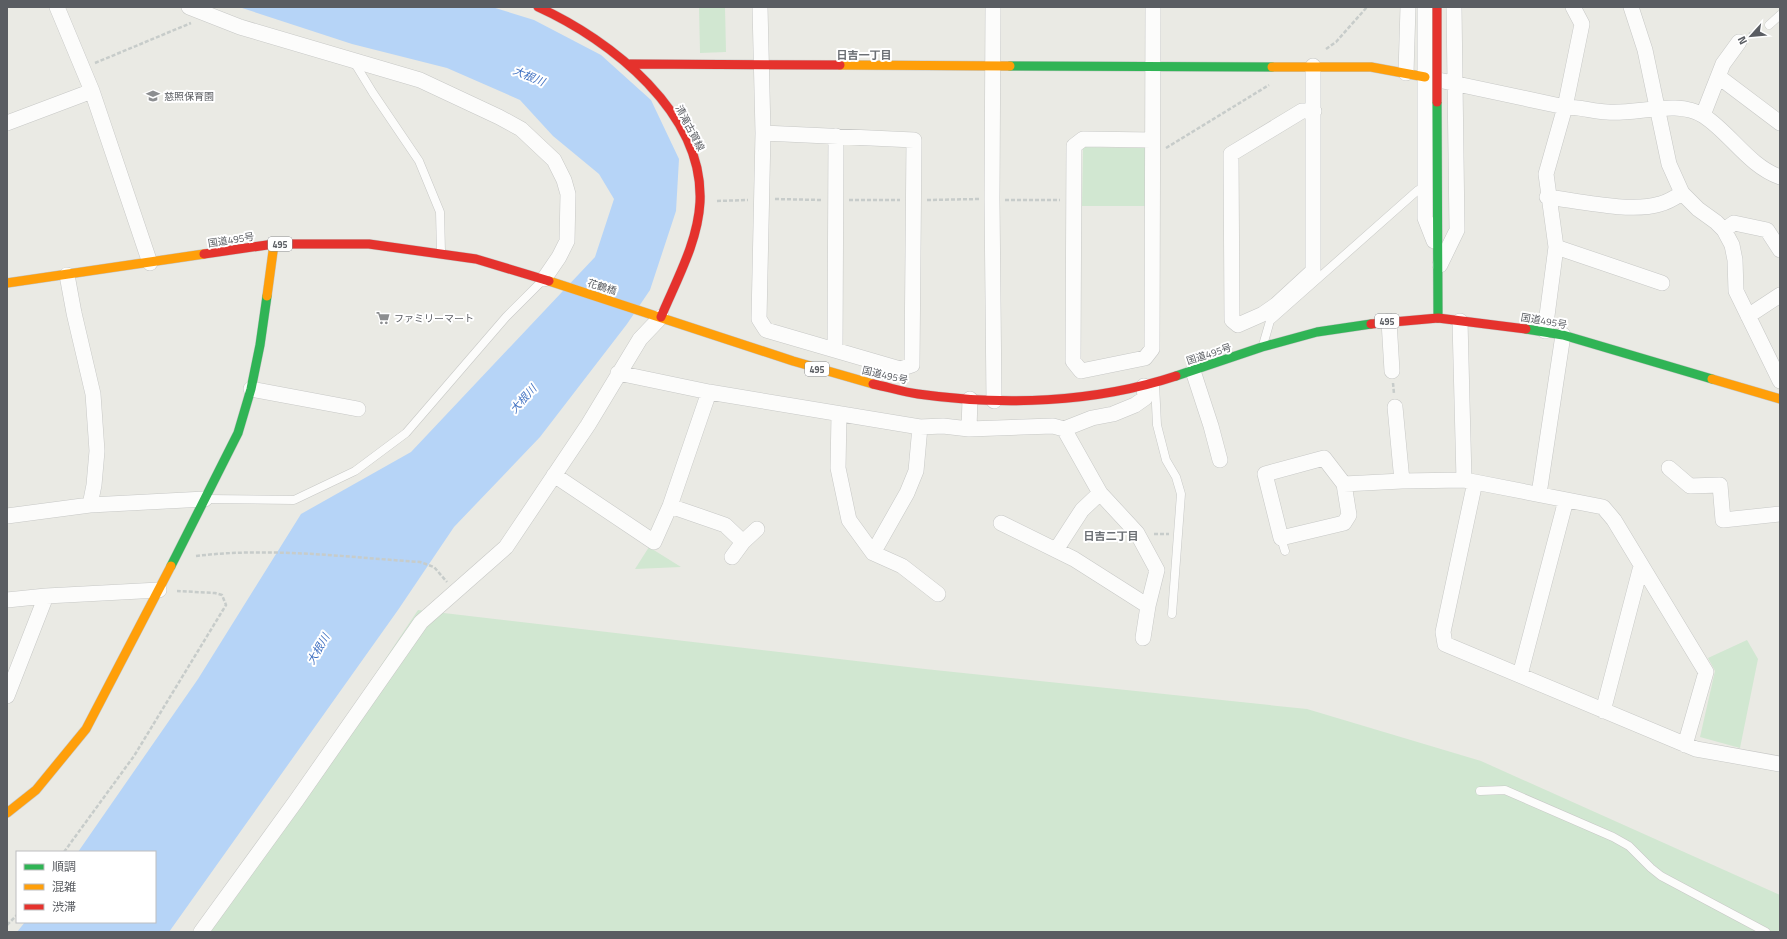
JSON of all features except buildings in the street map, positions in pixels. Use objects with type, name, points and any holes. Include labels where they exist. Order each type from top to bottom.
[{"type":"main road","name":"清滝古賀線","points":[[538,7],[572,22],[630,64],[654,90],[674,118],[697,166],[700,202],[696,223],[683,266],[661,317]]},
{"type":"main road","points":[[1437,7],[1439,251],[1438,318]]},
{"type":"main road","points":[[630,64],[1313,66],[1370,67],[1425,77]]},
{"type":"main road","points":[[7,813],[36,790],[64,758],[86,729],[176,558],[238,433],[251,389],[260,345],[274,244]]},
{"type":"main road","name":"国道495号","points":[[7,283],[274,244],[369,244],[441,253],[476,259],[548,281]]},
{"type":"main road","name":"花鶴橋","points":[[548,281],[645,313]]},
{"type":"main road","name":"国道495号","points":[[645,313],[856,380],[917,394],[994,401],[1067,400],[1149,385],[1262,348],[1317,332],[1389,321],[1438,318],[1545,331],[1563,335],[1780,399]]},
{"type":"street","points":[[57,7],[92,91],[150,263]]},
{"type":"street","points":[[189,7],[240,27],[420,80],[500,117],[521,130],[554,160],[564,180],[568,194],[569,227],[567,241],[548,281]]},
{"type":"street","points":[[760,7],[763,133],[759,319],[766,330],[900,369],[912,365],[914,140],[763,133]]},
{"type":"street","points":[[993,7],[994,64],[992,199],[994,401]]},
{"type":"street","points":[[1152,140],[1082,139],[1074,146],[1073,361],[1081,371],[1145,358],[1152,349],[1153,7]]},
{"type":"street","points":[[1406,73],[1408,7]]},
{"type":"street","points":[[1425,7],[1425,218],[1439,251]]},
{"type":"street","points":[[1438,268],[1457,230],[1454,7]]},
{"type":"street","points":[[1545,331],[1556,247],[1546,174],[1565,107],[1582,24],[1574,7]]},
{"type":"street","points":[[1631,7],[1645,50],[1669,164],[1682,193],[1698,210],[1716,222],[1724,230],[1732,245],[1734,253],[1736,291],[1780,381]]},
{"type":"street","points":[[1703,115],[1723,64],[1739,42]]},
{"type":"street","points":[[1313,66],[1314,110],[1313,271],[1276,305],[1263,314],[1238,325],[1232,320],[1231,154],[1302,111],[1314,110]]},
{"type":"street","points":[[1425,77],[1565,107],[1580,107],[1607,112],[1667,108],[1692,110],[1703,115],[1725,132],[1759,166],[1780,177]]},
{"type":"street","points":[[1719,77],[1780,123]]},
{"type":"street","points":[[7,123],[92,91]]},
{"type":"street","points":[[835,350],[836,136]]},
{"type":"street","points":[[1548,197],[1615,206],[1644,206],[1661,204],[1682,193]]},
{"type":"street","points":[[1724,230],[1734,224],[1767,230],[1780,250]]},
{"type":"street","points":[[1556,247],[1662,283]]},
{"type":"street","points":[[67,275],[74,313],[93,394],[97,451],[94,485],[90,506]]},
{"type":"street","points":[[1748,316],[1780,295]]},
{"type":"street","points":[[201,932],[296,801],[421,622],[506,547],[588,425],[618,373],[640,339],[661,317]]},
{"type":"street","points":[[1389,321],[1392,371]]},
{"type":"street","points":[[1460,321],[1470,481],[1443,632],[1445,644],[1696,749],[1780,764]]},
{"type":"street","points":[[1539,494],[1563,335]]},
{"type":"street","points":[[1193,371],[1211,426],[1220,460]]},
{"type":"street","points":[[618,373],[709,392],[839,415],[920,427],[943,426],[969,429],[1053,426],[1064,429],[1135,405],[1145,398],[1149,385]]},
{"type":"street","points":[[251,389],[358,409]]},
{"type":"street","points":[[554,475],[654,542],[670,506],[709,392]]},
{"type":"street","points":[[969,429],[970,399]]},
{"type":"street","points":[[1395,407],[1402,481]]},
{"type":"street","points":[[839,415],[838,468],[849,520],[873,553],[902,566],[938,594]]},
{"type":"street","points":[[873,553],[907,493],[916,471],[920,427]]},
{"type":"street","points":[[1064,429],[1100,493],[1137,533],[1157,570],[1148,606],[1143,638]]},
{"type":"street","points":[[1324,458],[1344,484],[1349,514],[1344,523],[1283,544],[1265,474],[1324,458]]},
{"type":"street","points":[[1669,468],[1690,486],[1720,485],[1723,520],[1780,514]]},
{"type":"street","points":[[1344,484],[1402,481],[1470,481],[1603,507],[1614,520],[1706,672],[1685,745]]},
{"type":"street","points":[[1056,550],[1082,510],[1100,493]]},
{"type":"street","points":[[7,516],[90,506],[205,499]]},
{"type":"street","points":[[1520,675],[1566,500]]},
{"type":"street","points":[[670,506],[725,525],[743,542]]},
{"type":"street","points":[[1001,523],[1074,559],[1148,606]]},
{"type":"street","points":[[732,557],[743,542],[757,529]]},
{"type":"street","points":[[1603,711],[1641,566]]},
{"type":"street","points":[[7,600],[46,596],[159,590]]},
{"type":"street","points":[[7,696],[46,596]]},
{"type":"lane","points":[[1769,25],[1780,15]]},
{"type":"lane","points":[[352,59],[373,93],[419,160],[440,212],[441,253]]},
{"type":"lane","points":[[1262,348],[1270,321],[1418,190],[1425,188]]},
{"type":"lane","points":[[205,499],[294,500],[355,471],[406,433],[506,317],[548,281]]},
{"type":"lane","points":[[1149,385],[1166,460],[1176,477],[1181,494],[1172,614]]},
{"type":"lane","points":[[1480,791],[1505,790],[1612,837],[1629,846],[1661,876],[1766,932]]},
{"type":"path","points":[[1324,50],[1336,42],[1367,7]]},
{"type":"path","points":[[82,68],[210,15]]},
{"type":"path","points":[[1739,42],[1751,33],[1769,25]]},
{"type":"path","points":[[1152,156],[1273,82]]},
{"type":"path","points":[[700,202],[762,199],[1074,200]]},
{"type":"path","points":[[1392,371],[1395,407]]},
{"type":"path","points":[[1137,533],[1178,534]]},
{"type":"path","points":[[176,558],[230,552],[263,552],[420,562],[434,567],[456,591]]},
{"type":"path","points":[[65,851],[134,756],[226,605],[222,595],[215,593],[159,590]]},
{"type":"path","points":[[7,925],[16,916]]},
{"type":"green space","points":[[699,7],[725,7],[726,52],[700,53]]},
{"type":"green space","points":[[1083,147],[1148,148],[1148,206],[1082,206]]},
{"type":"green space","points":[[649,547],[681,567],[635,569]]},
{"type":"green space","points":[[418,610],[925,669],[1307,709],[1481,761],[1780,895],[1780,932],[203,932]]},
{"type":"green space","points":[[1747,640],[1758,659],[1740,748],[1700,737],[1715,671],[1708,658]]},
{"type":"water","name":"大根川","points":[[239,7],[492,7],[534,20],[601,55],[651,100],[679,159],[676,211],[650,290],[627,324],[540,437],[454,527],[398,610],[169,932],[17,932],[24,923],[156,923],[156,851],[79,851],[198,679],[301,514],[411,452],[595,257],[614,199],[599,174],[553,136],[520,100],[447,68],[352,44]]},
{"type":"traffic: fast","points":[[1010,66],[1272,67]]},
{"type":"traffic: fast","points":[[1437,102],[1438,318]]},
{"type":"traffic: fast","points":[[171,566],[238,433],[251,389],[260,345],[267,296]]},
{"type":"traffic: fast","points":[[1176,376],[1262,347],[1317,332],[1371,324]]},
{"type":"traffic: fast","points":[[1526,329],[1563,335],[1712,379]]},
{"type":"traffic: slow","points":[[840,65],[1010,66]]},
{"type":"traffic: slow","points":[[1272,67],[1371,67],[1425,77]]},
{"type":"traffic: slow","points":[[267,296],[274,244]]},
{"type":"traffic: slow","points":[[7,283],[204,254]]},
{"type":"traffic: slow","points":[[549,281],[793,361],[873,384]]},
{"type":"traffic: slow","points":[[1712,379],[1780,399]]},
{"type":"traffic: slow","points":[[7,813],[36,790],[86,729],[171,566]]},
{"type":"traffic: jam","points":[[538,7],[566,21],[595,39],[622,60],[648,84],[670,110],[687,139],[697,169],[700,202],[698,217],[691,246],[661,317]]},
{"type":"traffic: jam","points":[[1437,7],[1437,102]]},
{"type":"traffic: jam","points":[[630,64],[840,65]]},
{"type":"traffic: jam","points":[[204,254],[274,244],[369,244],[476,259],[549,281]]},
{"type":"traffic: jam","points":[[1371,324],[1438,318],[1526,329]]},
{"type":"traffic: jam","points":[[873,384],[912,393],[950,398],[1015,401],[1081,397],[1145,385],[1176,376]]},
{"type":"place","name":"慈照保育園","points":[[153,96]]},
{"type":"place","name":"ファミリーマート","points":[[383,318]]},
{"type":"district","name":"日吉一丁目","points":[[864,55]]},
{"type":"district","name":"日吉二丁目","points":[[1111,536]]}]
